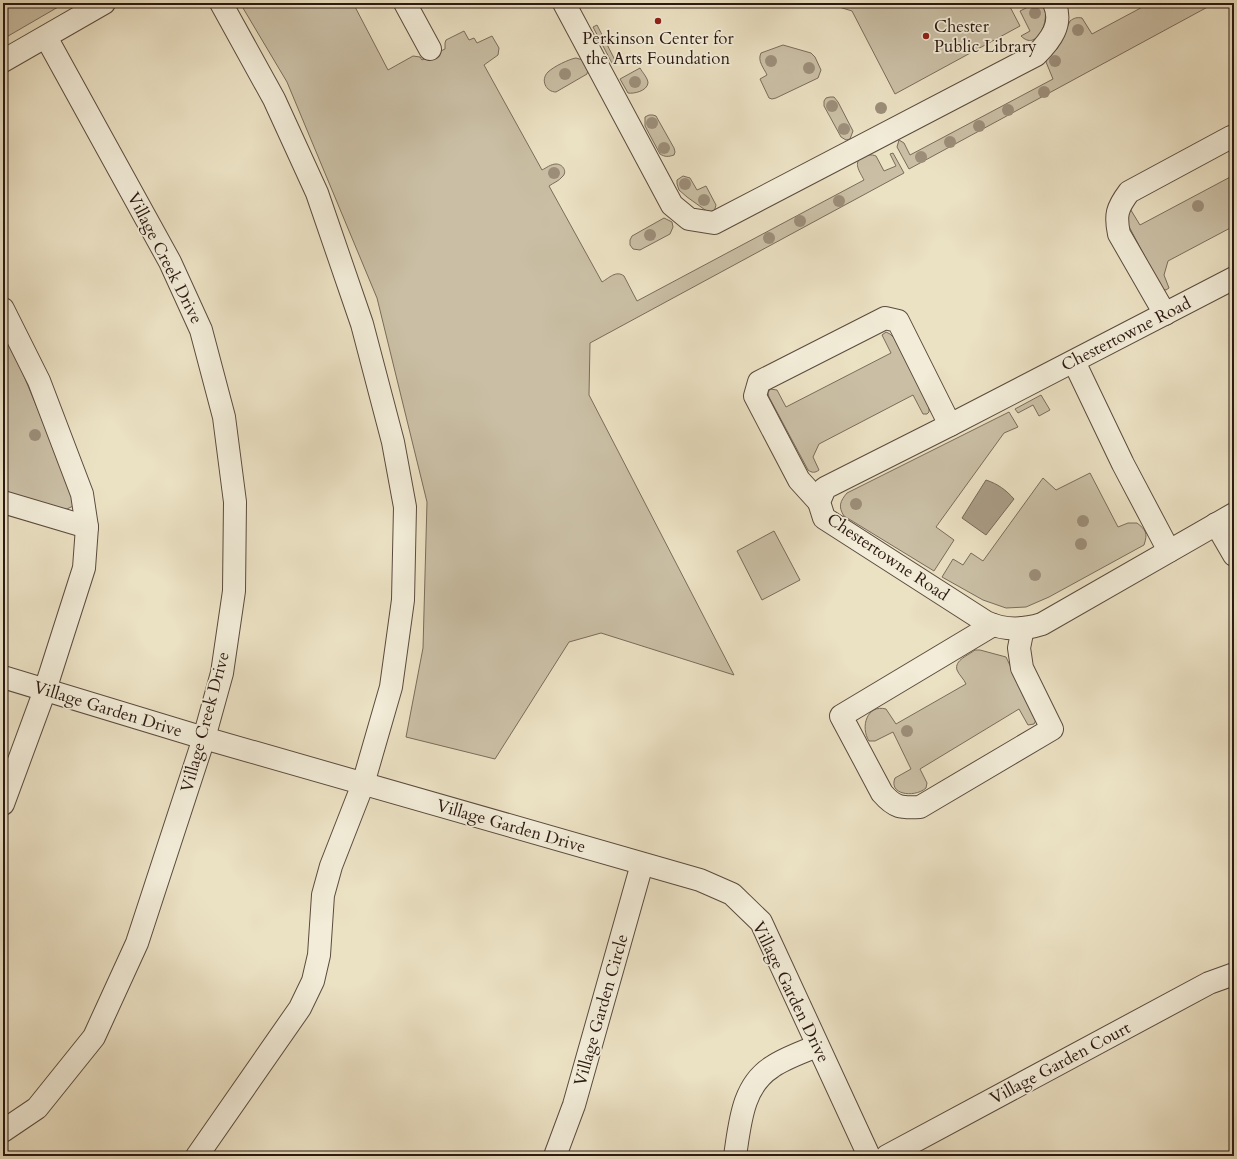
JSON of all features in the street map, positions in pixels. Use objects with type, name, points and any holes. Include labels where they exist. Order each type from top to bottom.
[{"type":"street","points":[[3,61],[104,3]]},
{"type":"street","points":[[197,1156],[300,1008],[313,981],[319,954],[323,895],[331,866],[363,784],[391,686],[403,600],[405,507],[393,442],[362,324],[317,193],[274,99],[221,3]]},
{"type":"street","points":[[405,3],[430,49]]},
{"type":"street","points":[[564,3],[672,205],[689,218],[714,223],[1036,55],[1049,43],[1057,26],[1057,10],[1054,3]]},
{"type":"street","name":"Village Creek Drive","points":[[3,1131],[37,1108],[94,1037],[137,943],[204,738],[222,673],[234,591],[235,502],[224,417],[201,330],[170,262],[46,37]]},
{"type":"street","points":[[1165,314],[1119,234],[1116,219],[1120,204],[1129,192],[1231,137],[1234,137]]},
{"type":"street","name":"Chestertowne Road","points":[[1225,519],[1042,624],[1023,628],[1010,628],[993,625],[986,622],[824,518],[819,502],[825,488],[1234,278]]},
{"type":"street","points":[[3,309],[40,381],[82,494],[88,527],[84,568],[45,690],[3,804]]},
{"type":"street","points":[[819,502],[799,480],[755,396],[759,382],[885,318],[898,321],[950,425]]},
{"type":"street","points":[[1073,362],[1123,464],[1169,550]]},
{"type":"street","points":[[3,502],[88,527]]},
{"type":"street","points":[[1225,519],[1234,555]]},
{"type":"street","points":[[993,625],[841,716],[882,793],[890,803],[905,808],[920,807],[1052,729],[1022,668],[1019,648],[1023,628]]},
{"type":"street","name":"Village Garden Drive","points":[[3,677],[204,738],[700,880],[732,894],[761,922],[869,1156]]},
{"type":"street","name":"Village Garden Circle","points":[[555,1156],[574,1105],[642,864]]},
{"type":"street","name":"Village Garden Court","points":[[887,1156],[1209,983],[1234,974]]},
{"type":"street","points":[[735,1156],[747,1097],[756,1080],[772,1067],[817,1046]]},
{"type":"shaded area","points":[[3,3],[65,3],[3,39]]},
{"type":"shaded area","points":[[240,3],[353,3],[388,70],[413,56],[420,57],[422,60],[445,49],[446,40],[464,31],[469,40],[474,38],[477,43],[492,36],[499,48],[498,55],[484,65],[542,170],[550,165],[559,164],[565,171],[564,175],[559,180],[549,186],[602,282],[615,274],[621,274],[624,276],[637,301],[864,180],[857,164],[863,157],[870,155],[876,156],[884,171],[896,166],[890,154],[893,153],[904,173],[590,343],[589,395],[734,675],[601,633],[569,642],[495,759],[406,737],[423,648],[427,502],[377,298],[287,82]]},
{"type":"shaded area","name":"Chester Public Library","points":[[826,3],[1008,3],[1020,26],[895,94],[852,11]]},
{"type":"shaded area","points":[[1036,3],[1040,3],[1044,6],[1044,26],[1041,33],[1037,37],[1032,40],[1027,40],[1021,36],[1030,31],[1020,11]]},
{"type":"shaded area","points":[[1150,3],[1215,3],[909,169],[897,147],[899,140],[904,143],[910,155],[1053,79],[1046,62],[1047,58],[1057,49],[1071,20],[1074,18],[1082,18],[1092,34]]},
{"type":"shaded area","points":[[597,25],[617,64],[613,65],[593,27]]},
{"type":"shaded area","points":[[783,45],[811,53],[815,57],[821,70],[818,78],[772,99],[769,98],[760,79],[767,75],[760,62],[760,56],[761,53]]},
{"type":"shaded area","points":[[576,58],[583,60],[588,69],[587,74],[556,92],[549,90],[544,82],[544,78],[548,72],[569,60]]},
{"type":"shaded area","points":[[640,68],[647,79],[647,86],[643,90],[628,93],[620,79]]},
{"type":"shaded area","points":[[834,97],[838,102],[853,131],[850,139],[846,140],[841,137],[824,106],[824,101],[826,98]]},
{"type":"shaded area","points":[[649,115],[656,116],[674,148],[674,155],[663,156],[660,154],[645,126],[645,117]]},
{"type":"shaded area","points":[[1234,175],[1234,226],[1168,261],[1164,275],[1169,288],[1166,290],[1162,289],[1124,217],[1129,207],[1140,225]]},
{"type":"shaded area","points":[[683,176],[690,178],[697,190],[706,186],[716,205],[714,212],[708,212],[679,190],[677,180]]},
{"type":"shaded area","points":[[664,218],[672,222],[673,227],[670,234],[640,250],[633,249],[630,245],[632,236]]},
{"type":"shaded area","points":[[3,326],[74,496],[73,506],[67,509],[57,509],[3,494]]},
{"type":"shaded area","points":[[886,332],[894,338],[929,407],[929,412],[927,414],[923,414],[913,395],[819,444],[813,457],[819,470],[816,472],[809,471],[769,397],[768,393],[770,389],[777,390],[786,407],[891,353],[882,335]]},
{"type":"shaded area","points":[[1041,395],[1050,410],[1039,416],[1033,405],[1018,413],[1015,409]]},
{"type":"shaded area","points":[[1009,412],[1018,427],[1004,433],[936,527],[954,540],[934,571],[844,516],[840,507],[847,493]]},
{"type":"shaded area","points":[[1090,473],[1118,527],[1128,523],[1137,523],[1146,535],[1144,545],[1049,597],[1026,607],[1006,608],[983,600],[942,577],[953,559],[963,565],[971,553],[983,561],[1043,478],[1056,490]]},
{"type":"shaded area","points":[[986,480],[1002,488],[1014,499],[986,535],[962,518]]},
{"type":"shaded area","points":[[774,531],[800,580],[762,600],[737,551]]},
{"type":"shaded area","points":[[975,650],[1006,657],[1036,720],[1034,724],[1028,725],[1019,709],[920,769],[927,783],[926,788],[910,794],[899,791],[895,788],[895,778],[911,769],[893,732],[875,741],[869,741],[865,729],[867,718],[874,710],[879,708],[886,709],[896,724],[966,684],[957,670],[957,666],[963,658]]},
{"type":"place","name":"Perkinson Center for the Arts Foundation","points":[[658,21]]},
{"type":"place","name":"Chester Public Library","points":[[926,36]]}]
